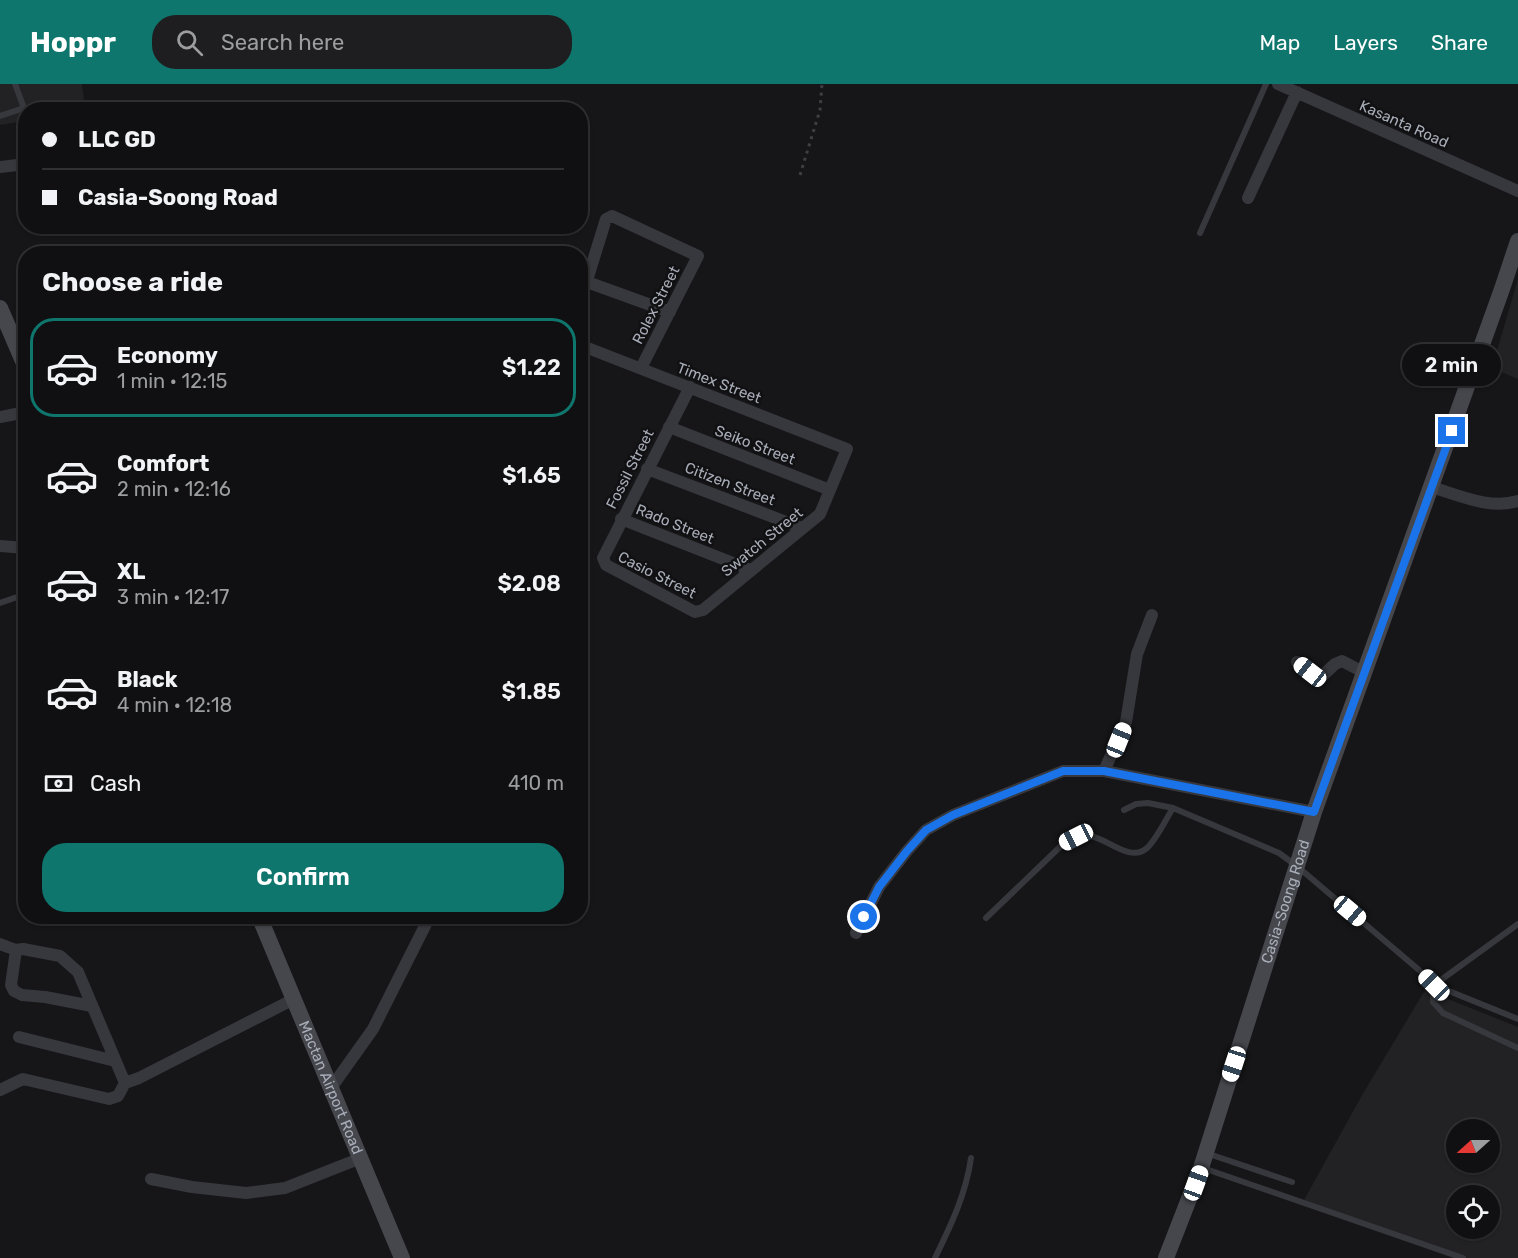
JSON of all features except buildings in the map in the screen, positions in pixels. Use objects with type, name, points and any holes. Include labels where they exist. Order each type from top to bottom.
[{"type":"street","name":"Kasanta Road","points":[[1278,84],[1518,191]]},
{"type":"street","points":[[1248,198],[1297,92]]},
{"type":"street","points":[[0,167],[18,165]]},
{"type":"street","name":"Rolex Street","points":[[588,279],[606,219],[612,216],[698,256],[641,368]]},
{"type":"street","name":"Casia-Soong Road","points":[[1166,1258],[1203,1160],[1314,812],[1518,241]]},
{"type":"street","points":[[588,282],[670,312]]},
{"type":"street","points":[[0,308],[18,337]]},
{"type":"street","name":"Timex Street","points":[[588,348],[847,449]]},
{"type":"street","name":"Fossil Street","points":[[606,565],[603,558],[621,519],[690,387]]},
{"type":"street","points":[[0,417],[18,414]]},
{"type":"street","name":"Seiko Street","points":[[669,427],[830,490]]},
{"type":"street","name":"Swatch Street","points":[[695,612],[703,610],[820,514],[847,449]]},
{"type":"street","name":"Citizen Street","points":[[647,469],[802,528]]},
{"type":"street","points":[[1431,488],[1491,504],[1518,501]]},
{"type":"street","name":"Rado Street","points":[[621,519],[751,570]]},
{"type":"street","points":[[0,546],[18,547]]},
{"type":"street","name":"Casio Street","points":[[606,565],[695,612]]},
{"type":"street","points":[[1104,771],[1126,722],[1137,654],[1152,615]]},
{"type":"street","points":[[1297,662],[1321,677],[1341,661],[1365,673]]},
{"type":"street","points":[[856,933],[879,887],[926,830],[953,815],[1063,771],[1104,771],[1314,812]]},
{"type":"street","name":"Mactan Airport Road","points":[[262,924],[402,1258]]},
{"type":"street","points":[[331,1088],[373,1029],[426,924]]},
{"type":"street","points":[[0,944],[16,950],[35,950],[60,956],[78,972],[125,1083]]},
{"type":"street","points":[[16,950],[11,985],[14,991],[22,995],[92,1005]]},
{"type":"street","points":[[0,1090],[23,1079],[109,1099],[118,1096],[125,1083],[294,999]]},
{"type":"street","points":[[19,1037],[115,1061]]},
{"type":"street","points":[[151,1179],[246,1193],[285,1188],[361,1158]]},
{"type":"lane","points":[[15,84],[22,102]]},
{"type":"lane","points":[[1200,233],[1266,84]]},
{"type":"lane","points":[[0,116],[18,110]]},
{"type":"lane","points":[[0,603],[18,597]]},
{"type":"lane","points":[[1125,810],[1137,804],[1148,803],[1173,808],[1279,853],[1434,985],[1518,1019]]},
{"type":"lane","points":[[986,918],[1063,844],[1076,837],[1090,836],[1133,853],[1141,852],[1148,848],[1173,808]]},
{"type":"lane","points":[[1434,985],[1518,924]]},
{"type":"lane","points":[[1434,985],[1433,1002],[1438,1010],[1518,1048]]},
{"type":"lane","points":[[934,1258],[956,1213],[968,1181],[971,1158]]},
{"type":"lane","points":[[1203,1160],[1292,1182]]},
{"type":"lane","points":[[1203,1160],[1463,1258]]},
{"type":"path","points":[[800,175],[820,110],[822,84]]},
{"type":"shaded area","points":[[0,84],[82,84],[84,102],[18,102],[18,122],[0,125]]},
{"type":"shaded area","points":[[1518,279],[1518,379],[1492,368]]},
{"type":"shaded area","points":[[1425,990],[1518,1027],[1518,1258],[1467,1258],[1304,1200],[1361,1097]]},
{"type":"route","points":[[864,917],[879,887],[926,830],[953,815],[1063,771],[1104,771],[1314,812],[1452,431]]}]
